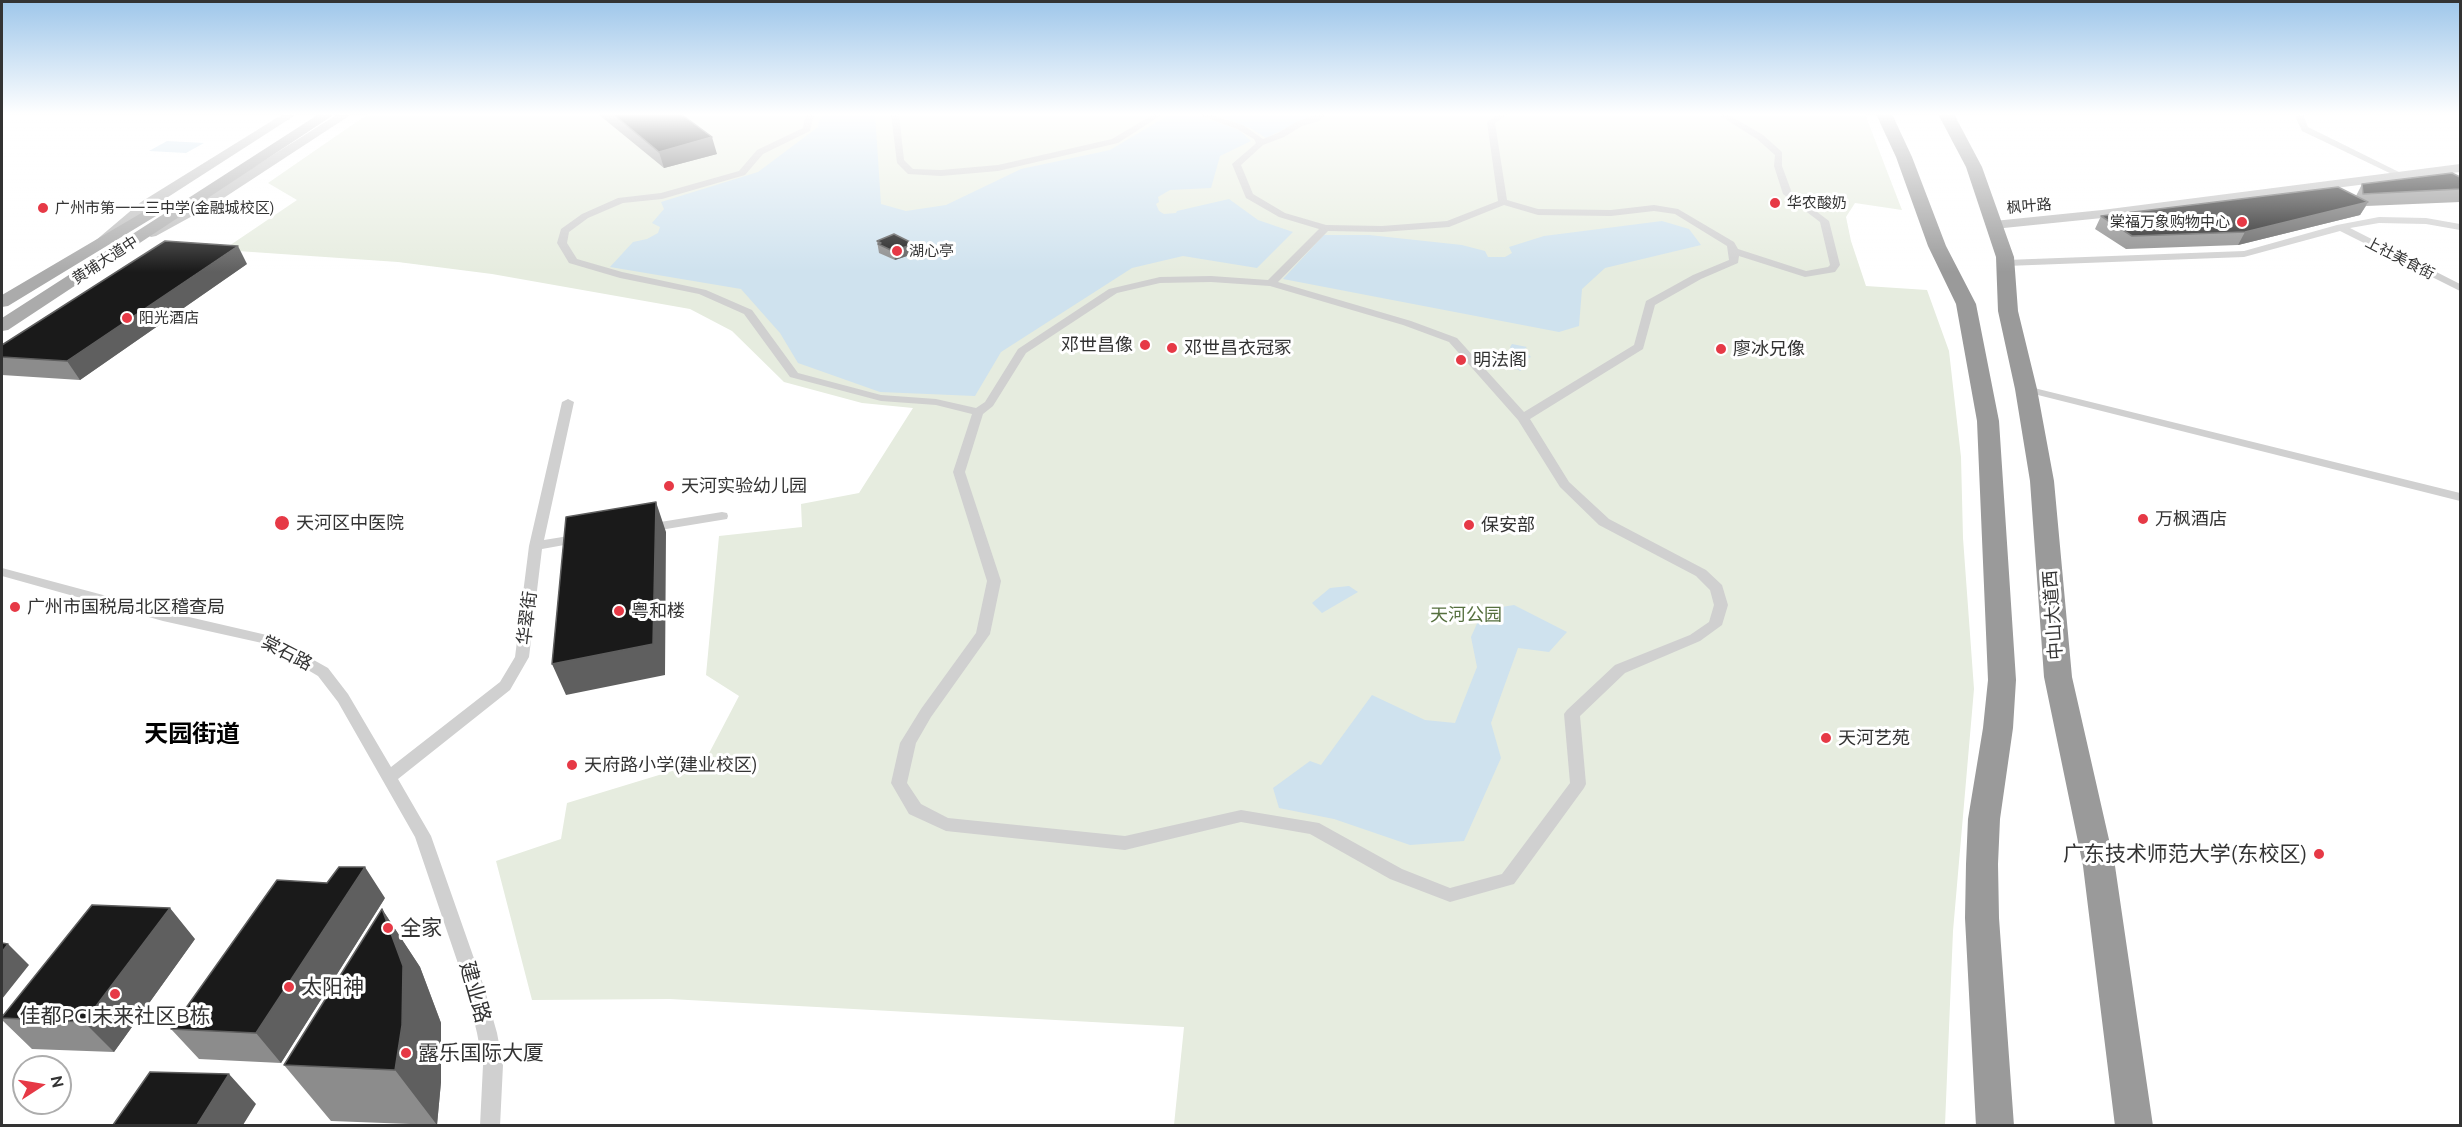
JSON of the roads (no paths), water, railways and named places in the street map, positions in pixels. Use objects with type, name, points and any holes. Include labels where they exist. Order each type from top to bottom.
[{"type":"highway","points":[[1908,167],[1937,246],[1966,304],[1988,421],[1993,478],[2002,680],[2000,717],[1984,819],[1982,864],[1982,918],[1995,1125]]},
{"type":"highway","name":"中山大道西","points":[[1974,167],[2006,263],[2008,311],[2026,389],[2042,481],[2058,676],[2099,866],[2134,1125]]},
{"type":"main road","name":"黄埔大道中","points":[[2,302],[224,167]]},
{"type":"main road","name":"黄埔大道中","points":[[2,326],[130,244],[237,167]]},
{"type":"street","points":[[130,244],[211,200],[263,167]]},
{"type":"street","points":[[747,167],[742,173],[662,196],[621,200],[585,216],[564,231],[562,243],[573,261],[620,276],[702,292],[748,312],[794,375],[831,387],[881,398],[936,402],[978,411]]},
{"type":"street","points":[[906,167],[911,172],[941,173],[1004,167]]},
{"type":"street","points":[[1237,167],[1249,196],[1282,215],[1325,228],[1382,230],[1449,224],[1503,202],[1538,212],[1611,213],[1654,208],[1678,212],[1731,244],[1734,261],[1697,277],[1650,303],[1639,347],[1523,418]]},
{"type":"street","points":[[1498,167],[1503,202]]},
{"type":"street","points":[[1734,251],[1804,274],[1831,270],[1835,265],[1824,220],[1788,194],[1778,167]]},
{"type":"street","points":[[2383,167],[2400,175]]},
{"type":"street","name":"枫叶路","points":[[1994,225],[2123,212],[2460,168]]},
{"type":"street","points":[[2006,263],[2244,254],[2340,227],[2391,219],[2426,221],[2460,227]]},
{"type":"street","name":"上社美食街","points":[[2340,227],[2460,288]]},
{"type":"street","points":[[1271,282],[1325,228]]},
{"type":"street","points":[[1211,279],[1271,282],[1407,323],[1453,340],[1523,418],[1564,484],[1604,522],[1701,573],[1717,588],[1721,605],[1715,626],[1695,638],[1620,669],[1572,714],[1578,784],[1508,879],[1450,895],[1396,874],[1312,828],[1241,816],[1125,843],[946,824],[915,809],[899,783],[908,742],[983,634],[994,581],[958,472],[978,411],[990,404],[1022,351],[1113,291],[1160,280],[1211,279]]},
{"type":"street","points":[[2026,389],[2460,497]]},
{"type":"street","name":"华翠街","points":[[389,778],[505,686],[522,657],[536,546],[568,402]]},
{"type":"street","points":[[636,530],[722,516]]},
{"type":"street","points":[[536,546],[592,537]]},
{"type":"street","name":"棠石路","points":[[2,572],[163,616],[266,639],[323,672],[343,698],[423,836],[432,863]]},
{"type":"street","name":"建业路","points":[[432,863],[475,987],[486,1033],[493,1065],[490,1125]]},
{"type":"water","points":[[765,167],[879,167],[881,204],[906,211],[946,205],[1021,169],[1032,167],[1217,167],[1211,188],[1170,190],[1158,197],[1159,202],[1156,204],[1159,211],[1164,214],[1176,213],[1229,199],[1258,220],[1293,232],[1257,268],[1183,256],[1132,268],[1001,352],[975,396],[880,392],[798,363],[780,333],[741,289],[610,267],[633,242],[647,239],[658,233],[660,227],[652,223],[664,209],[661,202],[758,172]]},
{"type":"water","points":[[1662,221],[1689,229],[1701,245],[1605,268],[1582,289],[1579,326],[1559,332],[1283,279],[1324,235],[1369,235],[1462,245],[1485,251],[1488,257],[1505,257],[1512,253],[1509,247],[1544,236]]},
{"type":"water","points":[[1512,344],[1527,347],[1523,350],[1531,357],[1521,361],[1528,365],[1520,371],[1499,354],[1512,352],[1510,347]]},
{"type":"water","points":[[1349,586],[1358,592],[1322,613],[1312,603],[1330,588]]},
{"type":"water","points":[[1514,605],[1567,632],[1549,652],[1518,648],[1491,723],[1501,758],[1464,841],[1410,845],[1334,819],[1279,808],[1273,788],[1310,761],[1321,765],[1372,695],[1425,720],[1455,723],[1477,667],[1471,637],[1483,610]]},
{"type":"place","name":"华农酸奶","points":[[1775,203]]},
{"type":"place","name":"广州市第一一三中学(金融城校区)","points":[[43,208]]},
{"type":"place","name":"棠福万象购物中心","points":[[2242,222]]},
{"type":"place","name":"湖心亭","points":[[897,251]]},
{"type":"place","name":"阳光酒店","points":[[127,318]]},
{"type":"place","name":"邓世昌像","points":[[1145,345]]},
{"type":"place","name":"邓世昌衣冠冢","points":[[1172,348]]},
{"type":"place","name":"廖冰兄像","points":[[1721,349]]},
{"type":"place","name":"明法阁","points":[[1461,360]]},
{"type":"place","name":"天河实验幼儿园","points":[[669,486]]},
{"type":"place","name":"万枫酒店","points":[[2143,519]]},
{"type":"place","name":"天河区中医院","points":[[282,523]]},
{"type":"place","name":"保安部","points":[[1469,525]]},
{"type":"place","name":"广州市国税局北区稽查局","points":[[15,607]]},
{"type":"place","name":"粤和楼","points":[[619,611]]},
{"type":"place","name":"天河艺苑","points":[[1826,738]]},
{"type":"place","name":"天府路小学(建业校区)","points":[[572,765]]},
{"type":"place","name":"广东技术师范大学(东校区)","points":[[2319,854]]},
{"type":"place","name":"全家","points":[[388,928]]},
{"type":"place","name":"太阳神","points":[[289,987]]},
{"type":"place","name":"佳都PCI未来社区B栋","points":[[115,994]]},
{"type":"place","name":"露乐国际大厦","points":[[406,1053]]},
{"type":"district","name":"天园街道","points":[[192,734]]},
{"type":"park label","name":"天河公园","points":[[1466,615]]}]
